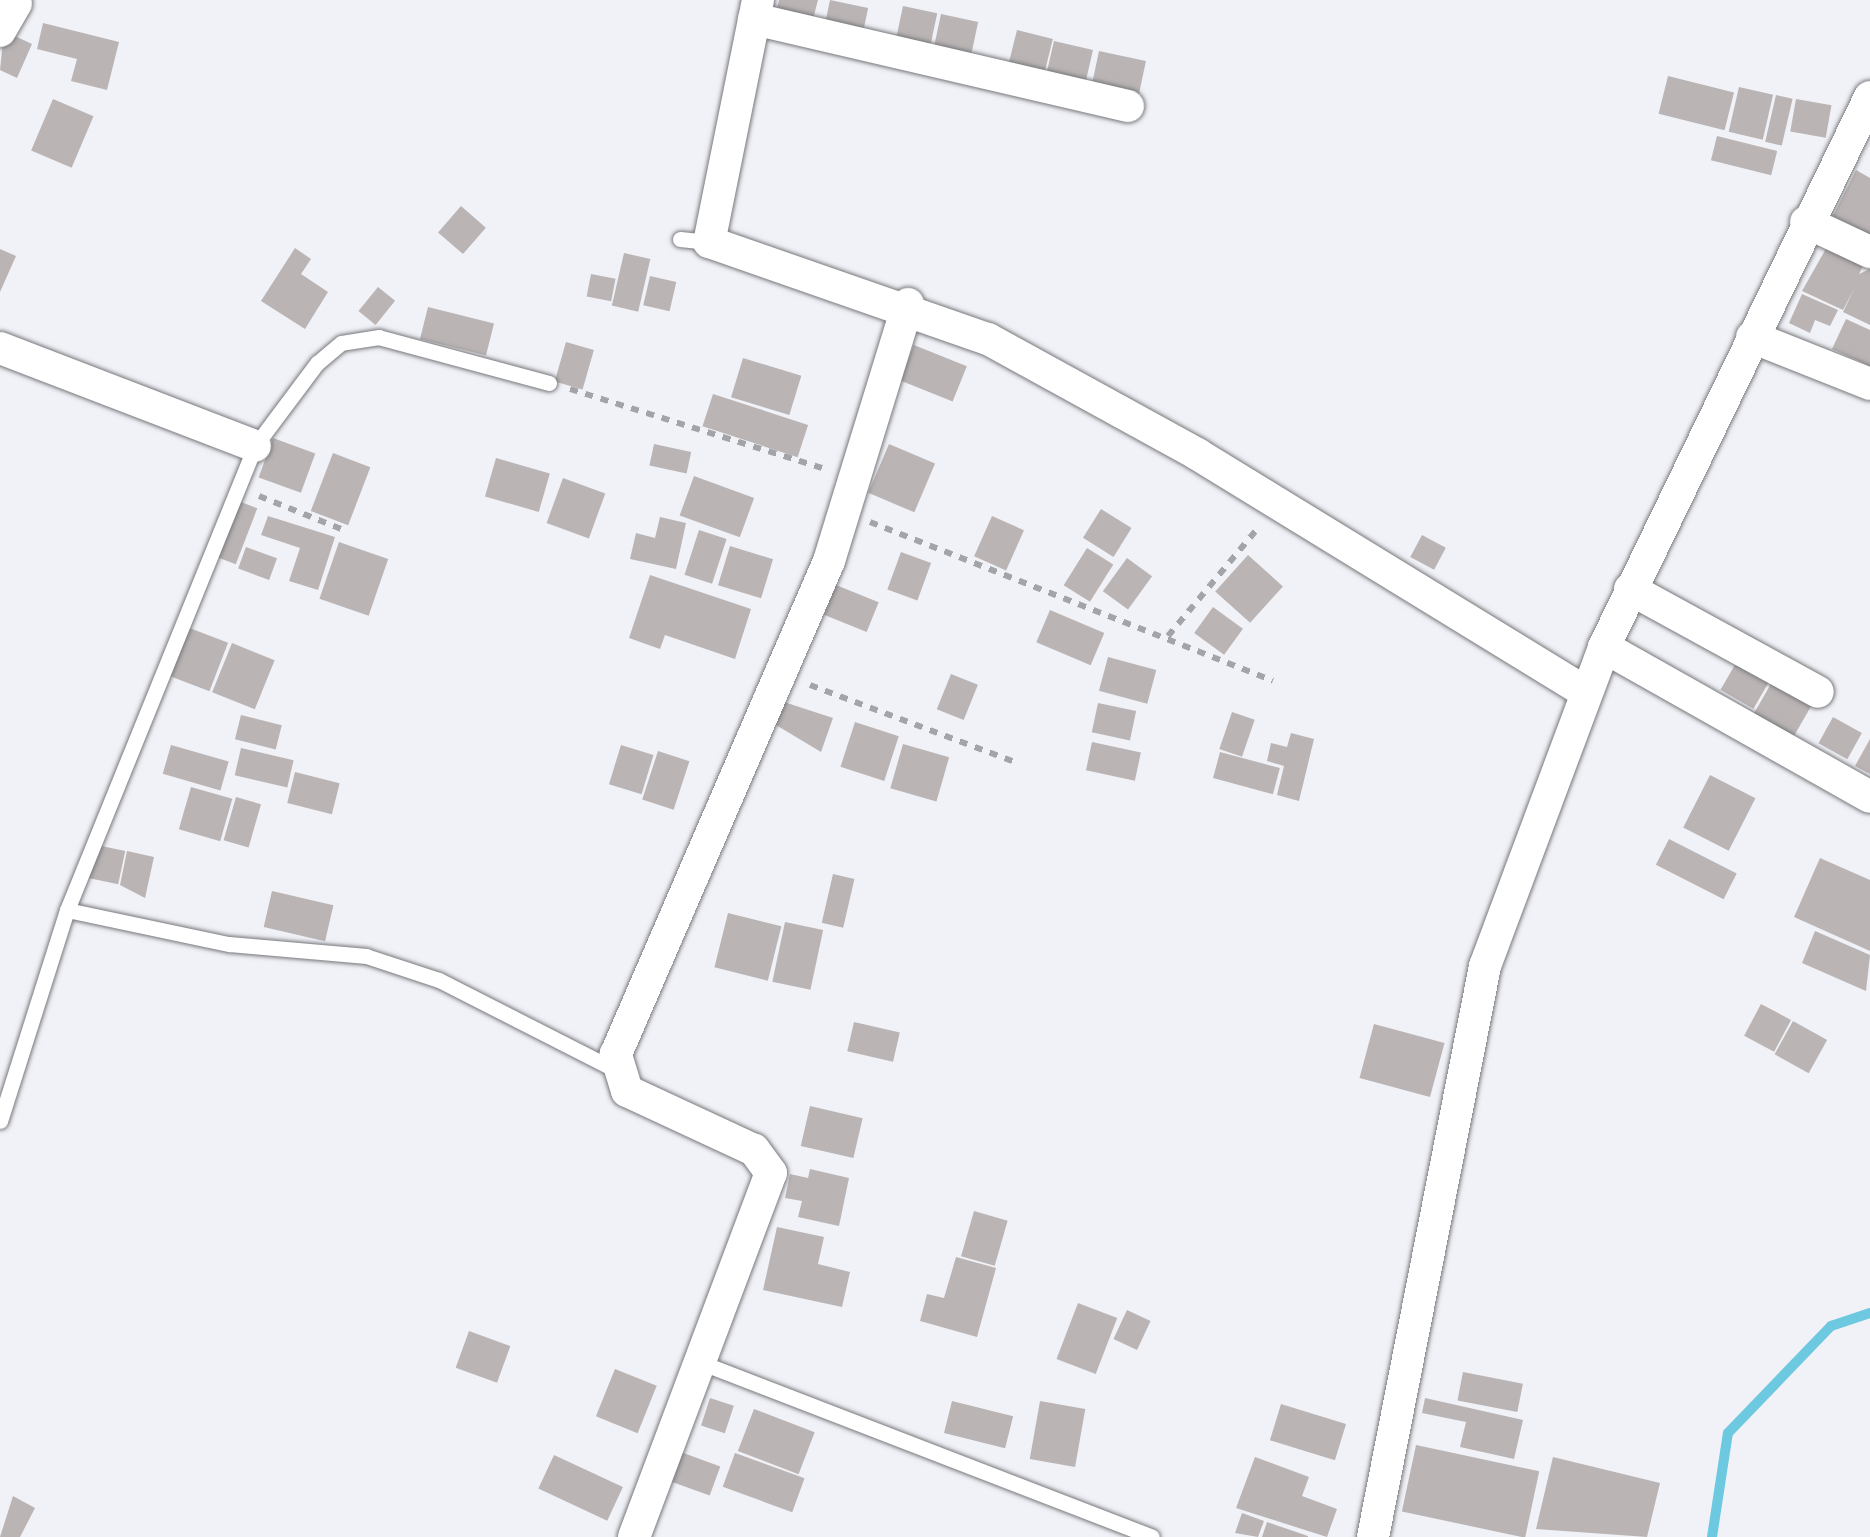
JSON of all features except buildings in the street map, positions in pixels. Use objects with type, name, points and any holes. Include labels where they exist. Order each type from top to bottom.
[{"type":"street","points":[[1128,106],[756,10],[694,241],[908,304],[988,339],[1278,505],[1586,692]]},
{"type":"street","points":[[1373,1537],[1486,966],[1604,646],[1806,222],[1869,100]]},
{"type":"street","points":[[1806,222],[1870,252]]},
{"type":"street","points":[[634,1537],[768,1189],[767,1160],[626,1092],[614,1069],[846,512],[908,304]]},
{"type":"street","points":[[1752,337],[1870,384]]},
{"type":"street","points":[[0,348],[255,446]]},
{"type":"street","points":[[1630,589],[1818,692]]},
{"type":"street","points":[[1604,646],[1870,797]]},
{"type":"lane","points":[[0,1121],[67,910],[255,446],[317,364],[361,336],[549,383]]},
{"type":"lane","points":[[67,910],[229,944],[366,956],[439,980],[614,1069]]},
{"type":"lane","points":[[702,1363],[1152,1537]]},
{"type":"path","points":[[549,383],[855,479]]},
{"type":"path","points":[[237,487],[346,530]]},
{"type":"path","points":[[1168,636],[1278,505]]},
{"type":"path","points":[[846,512],[1274,681]]},
{"type":"path","points":[[780,674],[1015,762]]},
{"type":"waterway","points":[[1712,1537],[1728,1433],[1831,1326],[1870,1313]]}]
